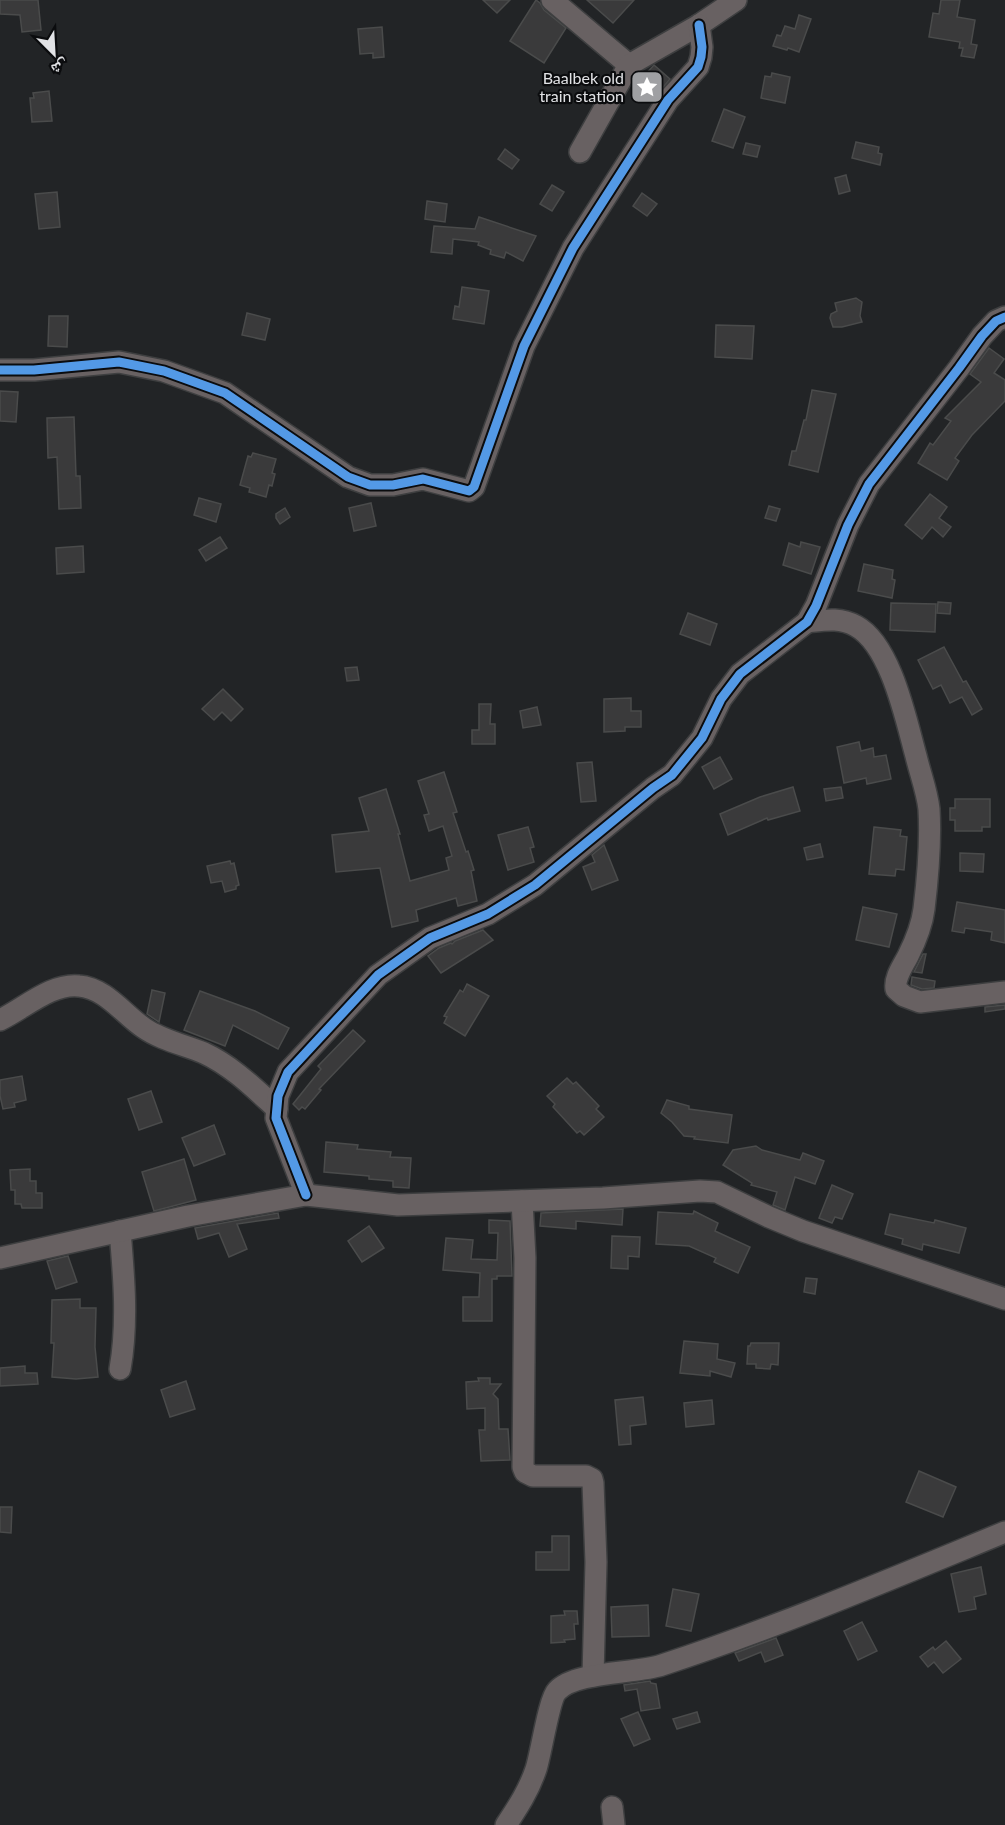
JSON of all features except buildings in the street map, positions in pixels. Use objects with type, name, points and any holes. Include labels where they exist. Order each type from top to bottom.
[{"type":"street","points":[[552,0],[629,65]]},
{"type":"street","points":[[580,152],[629,65],[699,25],[735,0]]},
{"type":"street","points":[[0,370],[34,370],[119,362],[164,371],[225,393],[348,477],[370,485],[393,485],[423,479],[469,490],[474,487],[524,346],[573,248],[668,100],[698,67],[702,47],[699,25]]},
{"type":"street","points":[[306,1195],[276,1118],[278,1096],[288,1072],[378,975],[430,938],[488,914],[535,885],[672,775],[702,738],[721,699],[740,674],[807,622],[816,606],[848,525],[869,484],[982,336],[996,321],[1005,317]]},
{"type":"street","points":[[807,622],[833,619],[846,621],[867,634],[875,644],[900,696],[926,797],[930,834],[924,911],[909,955],[895,983],[896,989],[904,996],[920,1002],[1005,992]]},
{"type":"street","points":[[0,1020],[60,986],[81,986],[119,1006],[143,1028],[157,1036],[176,1041],[226,1064],[277,1109]]},
{"type":"street","points":[[0,1258],[188,1216],[306,1195],[398,1205],[700,1191],[717,1192],[803,1231],[1005,1299]]},
{"type":"street","points":[[522,1201],[525,1258],[523,1467],[525,1472],[533,1476],[586,1476],[594,1483],[596,1562],[593,1677]]},
{"type":"street","points":[[120,1231],[125,1307],[124,1349],[120,1369]]},
{"type":"street","points":[[506,1825],[529,1789],[540,1755],[553,1696],[556,1691],[569,1683],[658,1666],[738,1639],[1005,1532]]},
{"type":"cycle path","points":[[0,370],[34,370],[119,362],[164,371],[225,393],[348,477],[370,485],[393,485],[423,479],[469,491],[474,487],[524,346],[573,248],[668,100],[698,67],[702,47],[699,25]]},
{"type":"cycle path","points":[[306,1195],[276,1118],[278,1096],[288,1072],[378,975],[430,938],[488,914],[535,885],[672,775],[702,738],[721,699],[740,674],[807,622],[816,606],[848,525],[869,484],[982,336],[996,321],[1005,317]]},
{"type":"place","name":"Baalbek old train station","points":[[647,87]]}]
